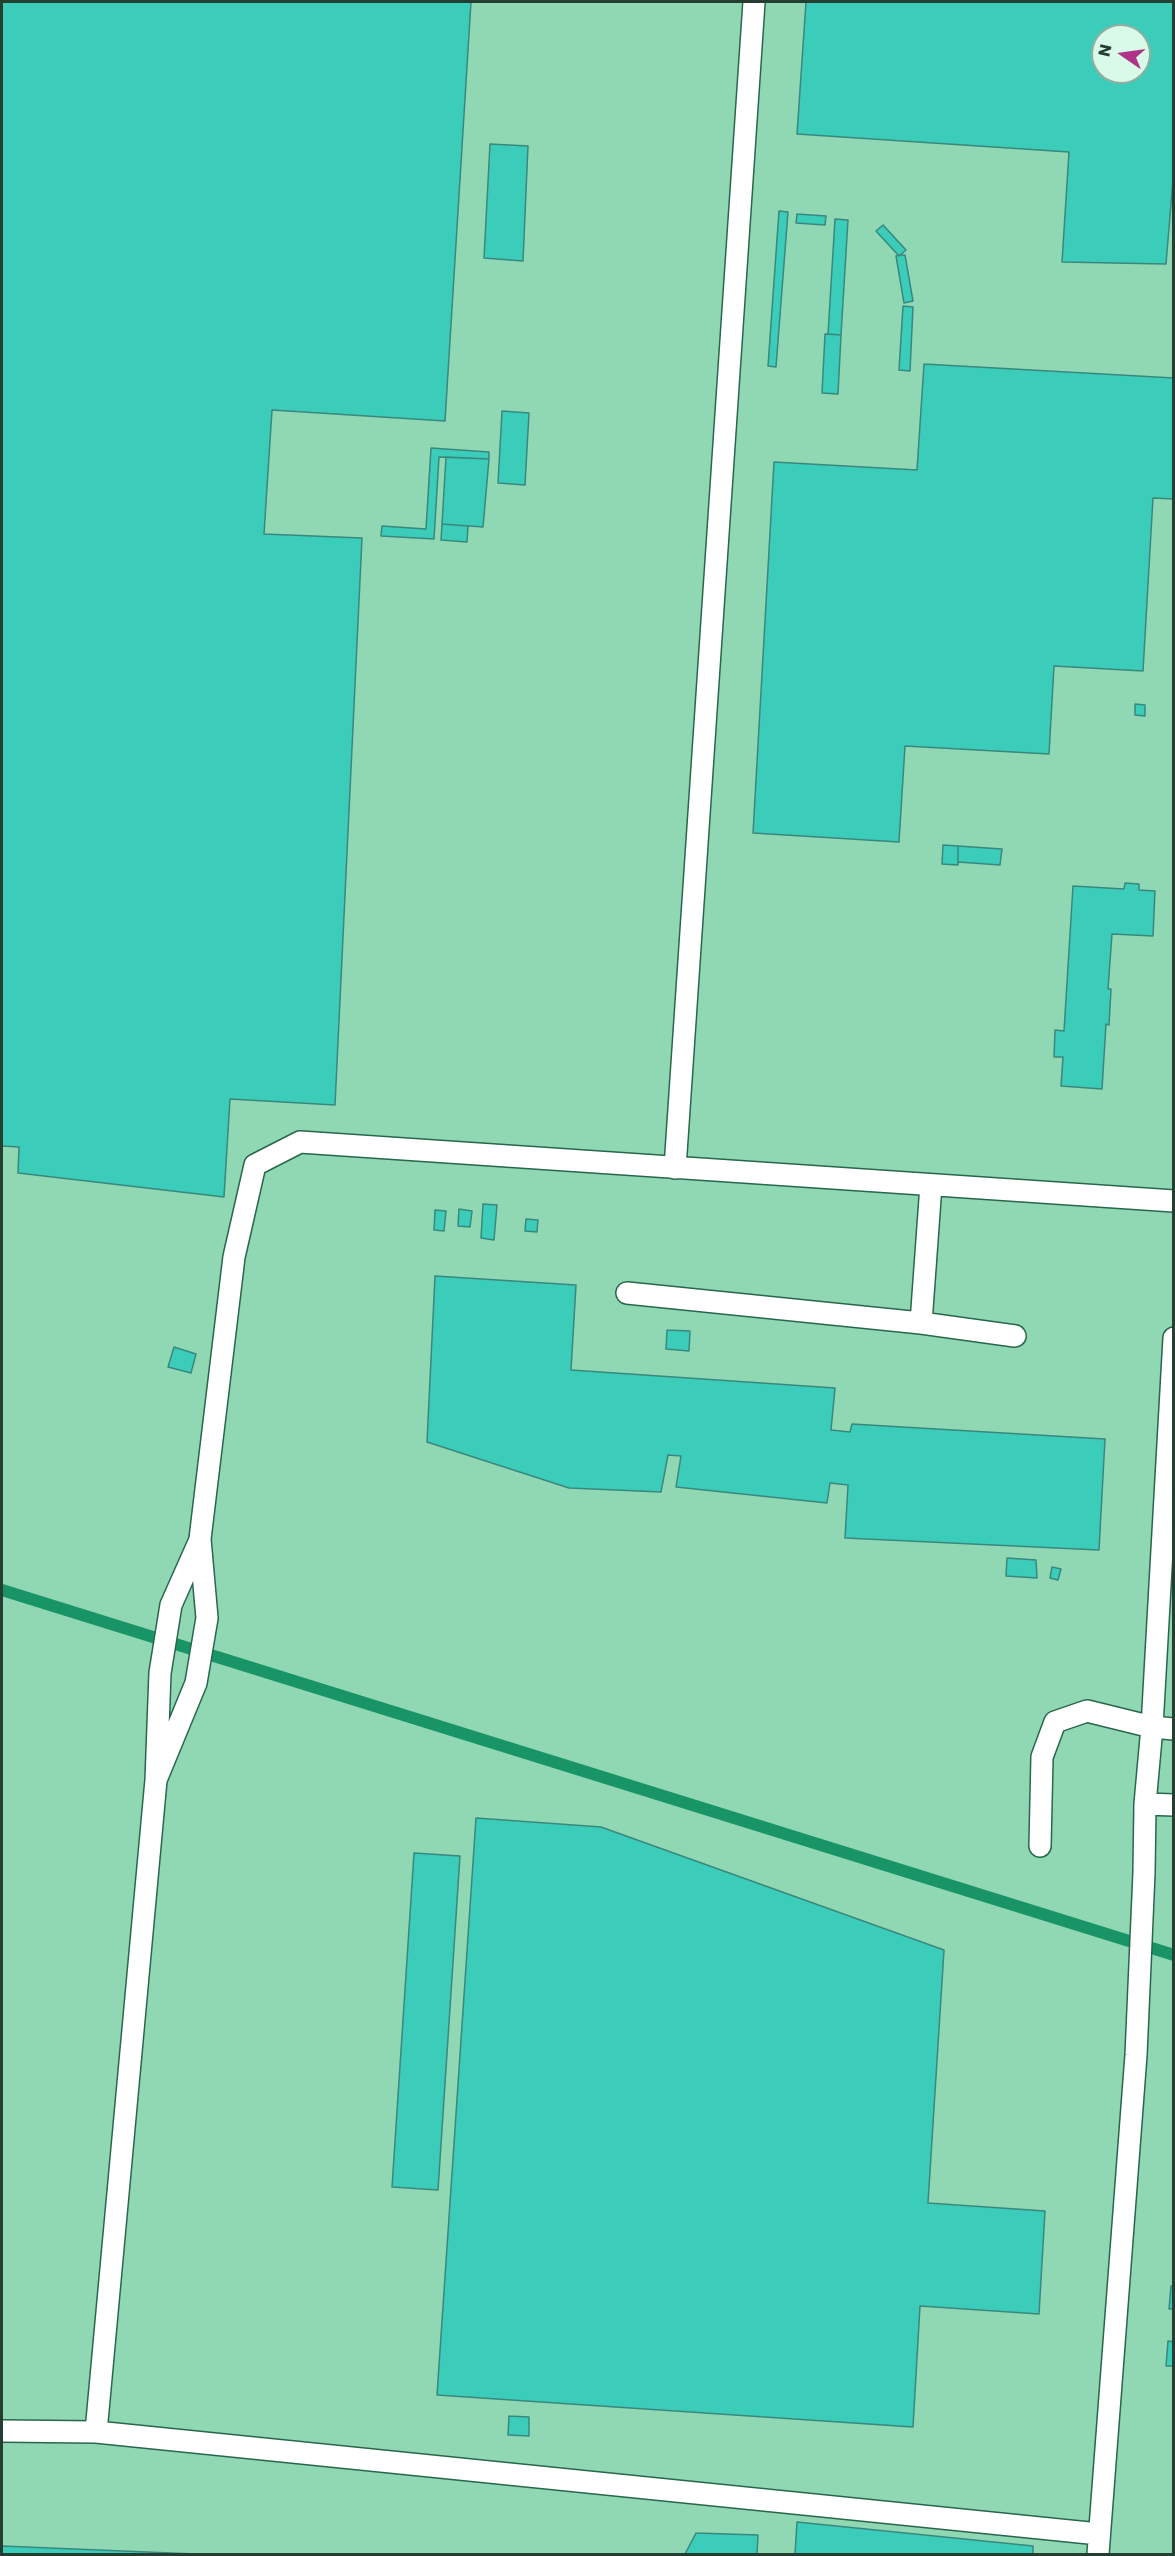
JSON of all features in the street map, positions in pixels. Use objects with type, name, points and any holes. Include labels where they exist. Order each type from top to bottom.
[{"type":"lane","points":[[675,1168],[754,2]]},
{"type":"lane","points":[[156,1780],[196,1683],[207,1618],[200,1539],[234,1257],[255,1165],[300,1142],[1173,1201]]},
{"type":"lane","points":[[921,1323],[931,1185]]},
{"type":"lane","points":[[627,1293],[921,1323],[1015,1336]]},
{"type":"lane","points":[[2,2431],[96,2432],[1098,2544],[1136,2055],[1145,1804],[1152,1727],[1173,1338]]},
{"type":"lane","points":[[96,2432],[156,1780],[160,1673],[171,1605],[200,1539]]},
{"type":"lane","points":[[1040,1846],[1042,1757],[1055,1722],[1087,1711],[1152,1727],[1173,1729]]},
{"type":"lane","points":[[1145,1804],[1173,1805]]},
{"type":"shaded area","points":[[2,2],[1173,2],[1173,2554],[2,2554]]},
{"type":"building","points":[[2,2],[471,2],[445,421],[272,410],[264,534],[362,538],[335,1105],[230,1099],[224,1197],[18,1173],[19,1147],[2,1146]]},
{"type":"building","points":[[806,2],[1174,2],[1174,168],[1166,264],[1062,262],[1069,152],[797,134]]},
{"type":"building","points":[[490,144],[528,146],[523,261],[484,258]]},
{"type":"building","points":[[779,211],[788,212],[776,367],[768,366]]},
{"type":"building","points":[[797,214],[826,216],[825,225],[796,223]]},
{"type":"building","points":[[835,219],[848,220],[841,335],[828,334]]},
{"type":"building","points":[[883,225],[906,250],[899,256],[876,231]]},
{"type":"building","points":[[905,255],[913,301],[904,303],[896,256]]},
{"type":"building","points":[[903,306],[913,307],[910,371],[899,370]]},
{"type":"building","points":[[825,334],[841,335],[838,394],[822,393]]},
{"type":"building","points":[[924,364],[1174,378],[1174,499],[1153,498],[1143,671],[1054,666],[1049,754],[905,746],[899,842],[753,833],[774,462],[917,470]]},
{"type":"building","points":[[502,411],[529,413],[525,485],[498,483]]},
{"type":"building","points":[[431,448],[489,452],[489,459],[439,457],[434,539],[381,536],[382,526],[426,529]]},
{"type":"building","points":[[446,457],[489,459],[483,527],[442,524]]},
{"type":"building","points":[[442,524],[468,526],[467,542],[441,540]]},
{"type":"building","points":[[1135,704],[1145,705],[1145,716],[1135,715]]},
{"type":"building","points":[[943,845],[958,846],[958,865],[942,864]]},
{"type":"building","points":[[958,846],[1002,849],[1000,865],[958,862]]},
{"type":"building","points":[[1125,883],[1139,884],[1139,890],[1155,891],[1153,936],[1112,934],[1108,989],[1111,989],[1109,1025],[1106,1024],[1102,1089],[1061,1086],[1063,1057],[1054,1057],[1055,1030],[1064,1031],[1073,886],[1124,889]]},
{"type":"building","points":[[483,1204],[497,1205],[494,1240],[481,1238]]},
{"type":"building","points":[[459,1209],[472,1211],[470,1227],[458,1226]]},
{"type":"building","points":[[435,1210],[446,1211],[444,1231],[434,1230]]},
{"type":"building","points":[[526,1219],[538,1220],[537,1232],[525,1231]]},
{"type":"building","points":[[435,1276],[576,1285],[571,1370],[835,1388],[831,1430],[850,1432],[852,1424],[1105,1439],[1099,1550],[845,1538],[848,1485],[830,1483],[827,1503],[676,1487],[681,1456],[668,1455],[661,1492],[569,1488],[427,1442]]},
{"type":"building","points":[[667,1330],[690,1331],[689,1351],[666,1349]]},
{"type":"building","points":[[174,1347],[196,1354],[191,1373],[168,1367]]},
{"type":"building","points":[[1007,1558],[1036,1560],[1037,1578],[1006,1576]]},
{"type":"building","points":[[1052,1567],[1061,1569],[1058,1580],[1050,1578]]},
{"type":"building","points":[[476,1818],[601,1827],[944,1950],[928,2203],[1045,2211],[1039,2314],[920,2306],[913,2427],[437,2395]]},
{"type":"building","points":[[414,1853],[460,1856],[438,2190],[392,2187]]},
{"type":"building","points":[[1171,2286],[1174,2286],[1174,2309],[1169,2309]]},
{"type":"building","points":[[1168,2341],[1174,2342],[1174,2366],[1166,2366]]},
{"type":"building","points":[[509,2416],[529,2417],[529,2436],[508,2435]]},
{"type":"building","points":[[797,2522],[1033,2546],[1033,2554],[795,2554]]},
{"type":"building","points":[[696,2533],[758,2535],[757,2554],[685,2554]]},
{"type":"building","points":[[2,2546],[195,2554],[2,2554]]},
{"type":"waterway","points":[[2,1590],[1174,1955]]}]
